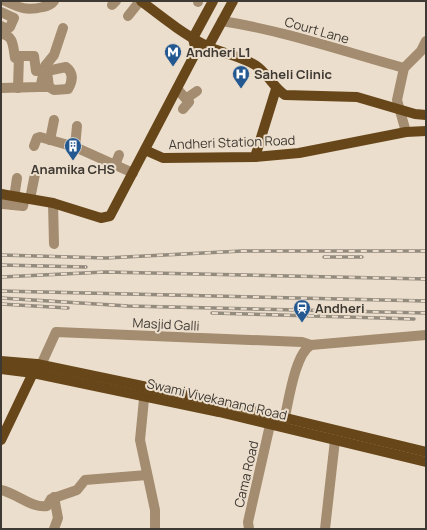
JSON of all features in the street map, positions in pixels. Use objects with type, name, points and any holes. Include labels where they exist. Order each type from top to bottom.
[{"type":"main road","points":[[140,1],[208,47],[257,66],[271,80],[276,89],[285,95],[293,97],[357,97],[399,108],[415,114],[426,115]]},
{"type":"main road","points":[[1,194],[19,200],[53,203],[102,218],[110,216],[196,52],[193,38],[213,1]]},
{"type":"main road","points":[[196,52],[208,47],[233,1]]},
{"type":"main road","points":[[254,157],[276,89]]},
{"type":"main road","points":[[415,114],[416,131]]},
{"type":"main road","name":"Andheri Station Road","points":[[145,150],[163,158],[254,157],[299,153],[416,131]]},
{"type":"main road","name":"Swami Vivekanand Road","points":[[1,361],[41,365],[145,391],[426,452]]},
{"type":"main road","name":"Swami Vivekanand Road","points":[[1,369],[145,391]]},
{"type":"main road","points":[[1,440],[33,373]]},
{"type":"main road","name":"Swami Vivekanand Road","points":[[284,422],[335,440],[426,462]]},
{"type":"street","points":[[5,1],[31,10],[49,5],[54,1]]},
{"type":"street","points":[[134,1],[126,15],[140,1]]},
{"type":"street","points":[[1,12],[14,18],[10,27],[7,28],[1,26]]},
{"type":"street","name":"Court Lane","points":[[222,21],[311,40],[404,68]]},
{"type":"street","points":[[1,88],[35,83],[43,72],[48,61],[54,55],[63,28]]},
{"type":"street","points":[[1,34],[9,35],[11,38],[16,58]]},
{"type":"street","points":[[416,131],[399,108],[397,100],[404,68],[421,51],[426,41]]},
{"type":"street","points":[[18,86],[19,56],[34,56],[43,72],[44,87]]},
{"type":"street","points":[[18,86],[44,87],[54,90],[68,89],[72,82],[72,73],[66,67],[43,72]]},
{"type":"street","points":[[177,89],[189,102],[183,109]]},
{"type":"street","points":[[186,98],[197,91]]},
{"type":"street","points":[[50,140],[54,120]]},
{"type":"street","points":[[70,147],[78,126]]},
{"type":"street","points":[[34,146],[37,138],[40,137],[114,160],[133,173]]},
{"type":"street","points":[[19,200],[35,174]]},
{"type":"street","points":[[17,178],[19,200]]},
{"type":"street","points":[[53,203],[54,244]]},
{"type":"street","name":"Masjid Galli","points":[[41,365],[56,332],[286,342],[311,345]]},
{"type":"street","points":[[284,422],[297,367],[304,350],[311,345],[426,335]]},
{"type":"street","points":[[145,391],[140,440],[155,510],[155,529]]},
{"type":"street","name":"Cama Road","points":[[250,529],[248,522],[272,419]]},
{"type":"street","points":[[325,529],[335,440]]},
{"type":"street","points":[[1,490],[13,492],[40,508],[47,506],[51,499],[77,490],[85,480],[147,475]]},
{"type":"street","points":[[54,498],[58,518],[54,529]]},
{"type":"railway","points":[[1,255],[106,258],[242,251],[426,251]]},
{"type":"railway","points":[[324,257],[362,257]]},
{"type":"railway","points":[[1,265],[86,267]]},
{"type":"railway","points":[[1,277],[105,272],[426,279]]},
{"type":"railway","points":[[1,291],[426,301]]},
{"type":"railway","points":[[1,298],[128,306],[426,313]]},
{"type":"railway","points":[[1,304],[68,308]]},
{"type":"railway","points":[[212,313],[414,319]]},
{"type":"place","name":"Andheri L1","points":[[173,67]]},
{"type":"place","name":"Saheli Clinic","points":[[241,89]]},
{"type":"place","name":"Anamika CHS","points":[[73,161]]},
{"type":"place","name":"Andheri","points":[[302,323]]}]
